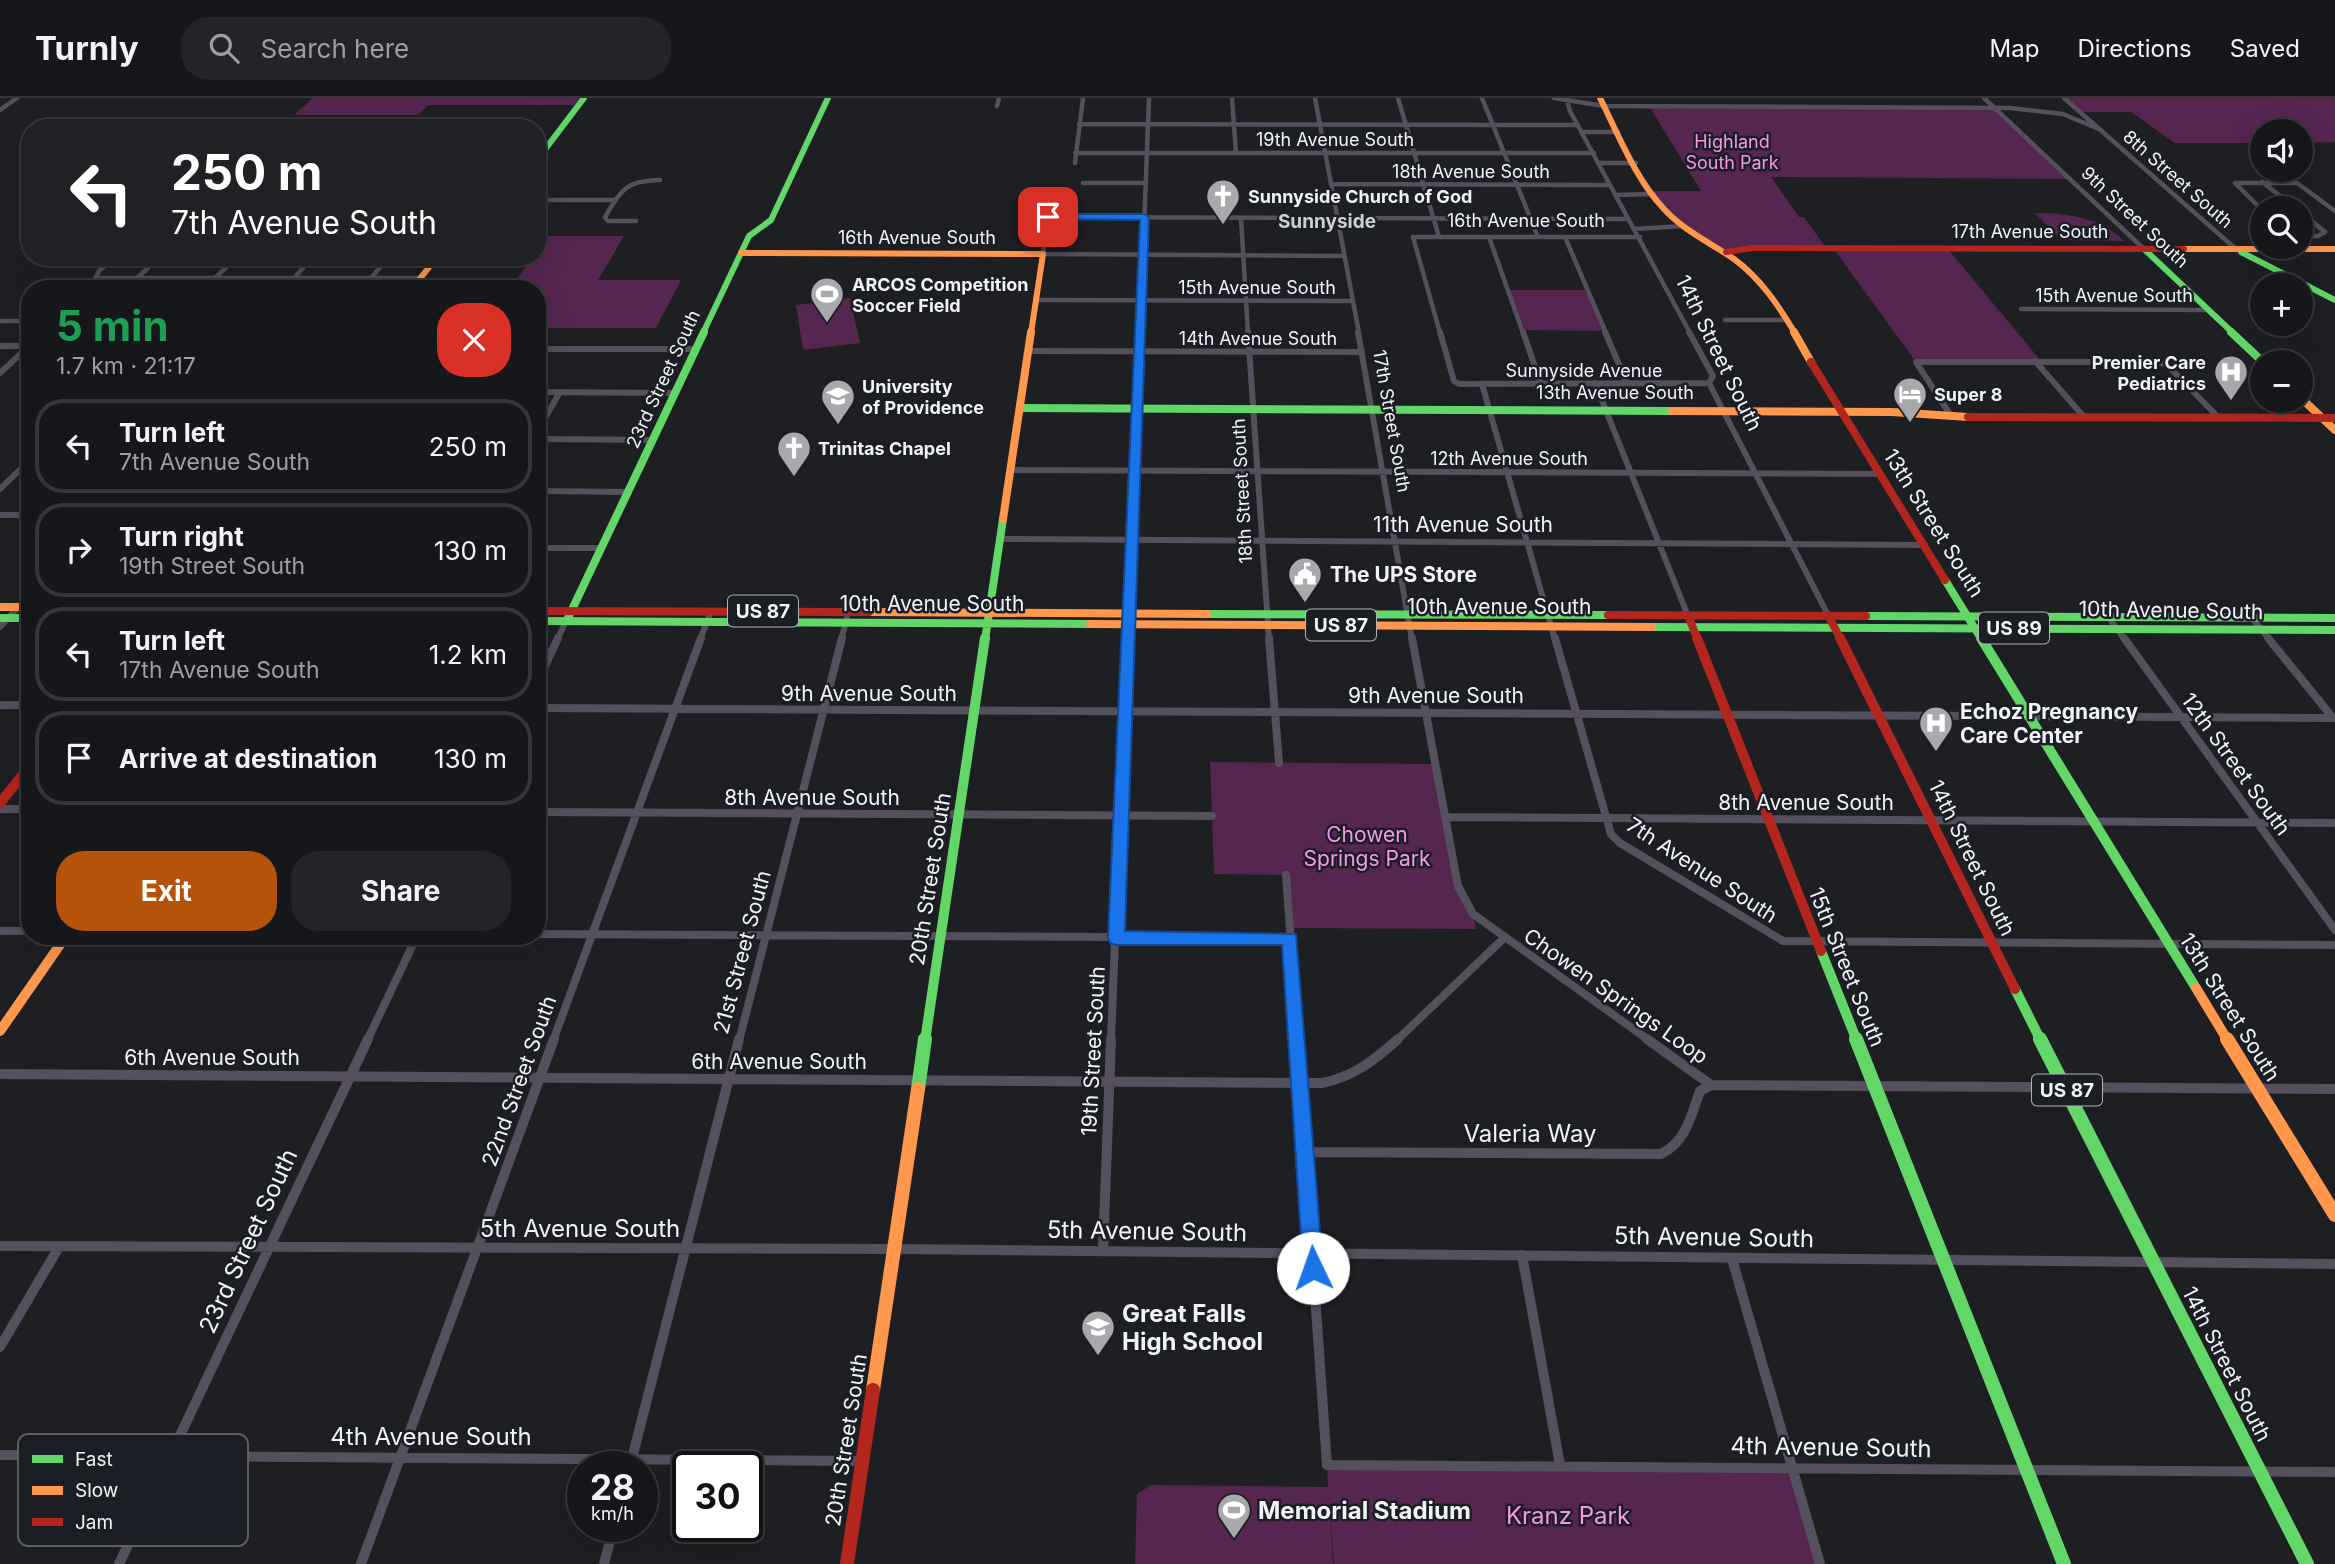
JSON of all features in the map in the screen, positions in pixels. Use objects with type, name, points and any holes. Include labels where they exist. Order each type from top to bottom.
[{"type":"main road","points":[[546,148],[584,98]]},
{"type":"main road","name":"23rd Street South","points":[[569,616],[749,236],[771,220],[828,98]]},
{"type":"main road","name":"13th Street South","points":[[1602,102],[1662,206],[1683,226],[1726,252],[1755,274],[1786,320],[2335,1215]]},
{"type":"main road","name":"17th Avenue South","points":[[1726,252],[1752,248],[2250,250]]},
{"type":"main road","name":"17th Avenue South","points":[[2313,248],[2335,249]]},
{"type":"main road","name":"9th Street South","points":[[2144,249],[2250,350]]},
{"type":"main road","points":[[2236,250],[2335,300]]},
{"type":"main road","name":"16th Avenue South","points":[[741,253],[1043,254]]},
{"type":"main road","name":"20th Street South","points":[[847,1564],[1043,254]]},
{"type":"main road","points":[[421,278],[431,266]]},
{"type":"main road","name":"13th Avenue South","points":[[1020,408],[1892,411],[1951,416],[2335,418]]},
{"type":"main road","points":[[2313,409],[2335,430]]},
{"type":"main road","points":[[0,607],[21,607]]},
{"type":"main road","name":"10th Avenue South","points":[[546,612],[569,616],[1691,621],[1835,627],[2335,630]]},
{"type":"main road","name":"10th Avenue South","points":[[1691,621],[1828,615],[2335,618]]},
{"type":"main road","name":"14th Street South","points":[[1828,615],[2307,1564]]},
{"type":"main road","name":"10th Avenue South","points":[[546,620],[569,616]]},
{"type":"main road","name":"15th Street South","points":[[1691,621],[2064,1564]]},
{"type":"main road","points":[[0,803],[21,777]]},
{"type":"main road","points":[[0,1031],[60,945]]},
{"type":"street","points":[[0,110],[17,98]]},
{"type":"street","points":[[997,106],[999,98]]},
{"type":"street","points":[[1075,163],[1083,98]]},
{"type":"street","name":"19th Street South","points":[[1103,1251],[1149,98]]},
{"type":"street","points":[[1232,98],[1236,153]]},
{"type":"street","name":"17th Street South","points":[[1315,98],[1458,886],[1473,914],[1504,938]]},
{"type":"street","points":[[1398,98],[1439,237]]},
{"type":"street","points":[[1482,98],[1538,237]]},
{"type":"street","points":[[1554,98],[1602,102],[1993,107],[2063,114],[2101,130]]},
{"type":"street","name":"9th Street South","points":[[1984,98],[2144,249]]},
{"type":"street","name":"8th Street South","points":[[2064,98],[2236,250]]},
{"type":"street","name":"14th Street South","points":[[1567,100],[1713,376],[1709,383],[1828,615]]},
{"type":"street","points":[[1079,124],[1578,125]]},
{"type":"street","points":[[1583,132],[1619,132]]},
{"type":"street","name":"19th Avenue South","points":[[1075,153],[1594,153]]},
{"type":"street","points":[[1598,163],[1636,163]]},
{"type":"street","points":[[636,221],[605,220],[630,181],[660,180]]},
{"type":"street","points":[[2250,198],[2235,183],[2261,182],[2280,196]]},
{"type":"street","points":[[2291,182],[2301,185],[2335,211]]},
{"type":"street","points":[[1083,183],[1146,183]]},
{"type":"street","name":"18th Avenue South","points":[[1331,184],[1610,185]]},
{"type":"street","points":[[1616,194],[1654,194]]},
{"type":"street","points":[[546,200],[616,200]]},
{"type":"street","name":"20th Street South","points":[[1043,254],[1050,200]]},
{"type":"street","points":[[1048,217],[1628,219]]},
{"type":"street","name":"18th Street South","points":[[1241,218],[1279,763]]},
{"type":"street","points":[[2313,222],[2325,232],[2313,236]]},
{"type":"street","points":[[1634,229],[1683,226]]},
{"type":"street","name":"16th Avenue South","points":[[1459,384],[1453,379],[1413,237],[1640,237]]},
{"type":"street","points":[[1489,237],[1541,384]]},
{"type":"street","points":[[1565,237],[1627,383]]},
{"type":"street","name":"16th Avenue South","points":[[1043,254],[1344,256]]},
{"type":"street","points":[[95,278],[106,266]]},
{"type":"street","points":[[137,278],[150,266]]},
{"type":"street","points":[[215,278],[228,266]]},
{"type":"street","points":[[294,278],[305,266]]},
{"type":"street","points":[[371,278],[381,266]]},
{"type":"street","points":[[95,278],[421,278]]},
{"type":"street","name":"15th Avenue South","points":[[1036,300],[1353,301]]},
{"type":"street","name":"15th Avenue South","points":[[2021,309],[2207,310]]},
{"type":"street","points":[[1725,320],[1786,320]]},
{"type":"street","points":[[0,321],[21,321]]},
{"type":"street","points":[[0,346],[21,346]]},
{"type":"street","points":[[546,349],[696,349]]},
{"type":"street","name":"14th Avenue South","points":[[1028,351],[1362,352]]},
{"type":"street","points":[[0,373],[21,353]]},
{"type":"street","points":[[2035,361],[2085,418]]},
{"type":"street","points":[[1951,416],[1916,362],[2163,363],[2219,418]]},
{"type":"street","name":"15th Street South","points":[[1595,383],[1691,621]]},
{"type":"street","name":"Sunnyside Avenue","points":[[1459,384],[1709,383]]},
{"type":"street","name":"7th Avenue South","points":[[1482,384],[1606,818],[1611,834],[1620,843],[1772,936],[1783,940],[2335,945]]},
{"type":"street","points":[[546,392],[676,393]]},
{"type":"street","points":[[546,416],[560,392]]},
{"type":"street","points":[[546,439],[653,440]]},
{"type":"street","points":[[0,489],[21,469]]},
{"type":"street","name":"12th Avenue South","points":[[1011,470],[1881,474]]},
{"type":"street","points":[[546,492],[629,492]]},
{"type":"street","points":[[0,515],[21,515]]},
{"type":"street","name":"11th Avenue South","points":[[1000,539],[1925,544]]},
{"type":"street","points":[[546,548],[601,548]]},
{"type":"street","points":[[0,627],[4,618],[21,609]]},
{"type":"street","name":"23rd Street South","points":[[546,664],[569,616]]},
{"type":"street","name":"22nd Street South","points":[[361,1564],[709,616]]},
{"type":"street","name":"21st Street South","points":[[634,1451],[847,616]]},
{"type":"street","points":[[2251,617],[2334,719]]},
{"type":"street","name":"12th Street South","points":[[2109,618],[2335,930]]},
{"type":"street","points":[[0,705],[21,705]]},
{"type":"street","name":"9th Avenue South","points":[[546,708],[2334,719]]},
{"type":"street","points":[[0,809],[21,809]]},
{"type":"street","name":"8th Avenue South","points":[[546,812],[1212,816]]},
{"type":"street","name":"8th Avenue South","points":[[1445,817],[2335,822]]},
{"type":"street","points":[[1286,875],[1312,1253]]},
{"type":"street","points":[[0,931],[21,931]]},
{"type":"street","points":[[546,934],[1290,939]]},
{"type":"street","name":"6th Avenue South","points":[[0,1074],[1109,1080],[1301,1084],[1341,1079],[1377,1059],[1504,938]]},
{"type":"street","name":"Chowen Springs Loop","points":[[1504,938],[1711,1085],[1874,1086]]},
{"type":"street","name":"23rd Street South","points":[[182,1434],[412,945]]},
{"type":"street","name":"Valeria Way","points":[[1306,1152],[1661,1154],[1674,1150],[1682,1140],[1700,1091],[1711,1085]]},
{"type":"street","points":[[1874,1086],[2335,1089]]},
{"type":"street","name":"5th Avenue South","points":[[0,1246],[1103,1251],[2335,1264]]},
{"type":"street","points":[[0,1347],[59,1247]]},
{"type":"street","name":"4th Avenue South","points":[[1312,1253],[1327,1465],[2335,1472]]},
{"type":"street","points":[[1522,1255],[1560,1465]]},
{"type":"street","points":[[1732,1259],[1820,1564]]},
{"type":"street","name":"4th Avenue South","points":[[0,1455],[18,1455]]},
{"type":"street","name":"4th Avenue South","points":[[248,1456],[567,1461]]},
{"type":"street","name":"4th Avenue South","points":[[658,1462],[863,1461]]},
{"type":"street","points":[[604,1564],[610,1542]]},
{"type":"street","name":"23rd Street South","points":[[119,1564],[128,1546]]},
{"type":"green space","points":[[313,98],[580,98],[574,105],[428,105],[418,115],[294,115]]},
{"type":"green space","points":[[2064,98],[2335,98],[2335,142],[2313,143],[2313,119],[2250,119],[2250,143],[2175,143],[2131,112],[2080,112]]},
{"type":"green space","name":"Highland South Park","points":[[1649,106],[1993,108],[2069,179],[1771,177],[1799,217],[1804,217],[1826,248],[1726,252],[1672,217],[1652,191],[1701,191]]},
{"type":"green space","points":[[2035,213],[2083,218],[2105,226],[2124,241],[2061,240]]},
{"type":"green space","points":[[546,236],[624,236],[598,280],[681,280],[656,328],[546,328],[546,280],[516,280],[526,266],[546,266]]},
{"type":"green space","points":[[1833,248],[1947,248],[2041,361],[1916,362]]},
{"type":"green space","points":[[1509,290],[1588,290],[1606,331],[1523,330]]},
{"type":"green space","name":"ARCOS Competition Soccer Field","points":[[850,298],[860,343],[803,350],[796,305]]},
{"type":"green space","name":"Chowen Springs Park","points":[[1210,762],[1434,764],[1458,886],[1473,914],[1476,929],[1289,928],[1285,875],[1214,874]]},
{"type":"green space","name":"Kranz Park","points":[[1327,1465],[1792,1467],[1820,1564],[1334,1564],[1329,1495],[1333,1564],[1135,1564],[1137,1494],[1151,1485],[1328,1487]]},
{"type":"traffic: fast","points":[[546,148],[584,98]]},
{"type":"traffic: fast","points":[[568,618],[749,236],[771,220],[828,98]]},
{"type":"traffic: fast","points":[[2144,249],[2250,350]]},
{"type":"traffic: fast","points":[[2241,252],[2335,300]]},
{"type":"traffic: fast","points":[[1020,408],[1672,411]]},
{"type":"traffic: fast","points":[[918,1089],[1003,519]]},
{"type":"traffic: fast","points":[[1945,580],[2196,988]]},
{"type":"traffic: fast","points":[[1207,614],[1608,615]]},
{"type":"traffic: fast","points":[[1866,616],[2335,618]]},
{"type":"traffic: fast","points":[[0,618],[21,618]]},
{"type":"traffic: fast","points":[[546,621],[1090,624]]},
{"type":"traffic: fast","points":[[1652,627],[2335,630]]},
{"type":"traffic: fast","points":[[1821,951],[2064,1564]]},
{"type":"traffic: fast","points":[[2015,989],[2307,1564]]},
{"type":"traffic: slow","points":[[1600,98],[1629,156],[1655,198],[1683,226],[1754,275],[1781,310],[1811,362]]},
{"type":"traffic: slow","points":[[2184,249],[2335,249]]},
{"type":"traffic: slow","points":[[741,253],[1043,254],[1003,519]]},
{"type":"traffic: slow","points":[[419,280],[430,266]]},
{"type":"traffic: slow","points":[[2313,409],[2335,430]]},
{"type":"traffic: slow","points":[[1672,411],[1892,412],[1968,417]]},
{"type":"traffic: slow","points":[[0,607],[21,607]]},
{"type":"traffic: slow","points":[[869,612],[1207,614]]},
{"type":"traffic: slow","points":[[1090,624],[1652,627]]},
{"type":"traffic: slow","points":[[0,1031],[60,945]]},
{"type":"traffic: slow","points":[[2196,988],[2335,1215]]},
{"type":"traffic: slow","points":[[873,1390],[918,1089]]},
{"type":"traffic: jam","points":[[1726,252],[1752,248],[2184,249]]},
{"type":"traffic: jam","points":[[1811,362],[1945,580]]},
{"type":"traffic: jam","points":[[1968,417],[2335,418]]},
{"type":"traffic: jam","points":[[546,611],[869,612]]},
{"type":"traffic: jam","points":[[1608,615],[1866,616]]},
{"type":"traffic: jam","points":[[1828,615],[2015,989]]},
{"type":"traffic: jam","points":[[1688,616],[1821,951]]},
{"type":"traffic: jam","points":[[0,803],[21,777]]},
{"type":"traffic: jam","points":[[847,1564],[873,1390]]},
{"type":"place","name":"Sunnyside Church of God","points":[[1223,226]]},
{"type":"place","name":"ARCOS Competition Soccer Field","points":[[827,324]]},
{"type":"place","name":"Premier Care Pediatrics","points":[[2231,402]]},
{"type":"place","name":"Super 8","points":[[1910,424]]},
{"type":"place","name":"University of Providence","points":[[838,426]]},
{"type":"place","name":"Trinitas Chapel","points":[[794,478]]},
{"type":"place","name":"The UPS Store","points":[[1305,604]]},
{"type":"place","name":"Echoz Pregnancy Care Center","points":[[1936,753]]},
{"type":"place","name":"Great Falls High School","points":[[1098,1357]]},
{"type":"place","name":"Memorial Stadium","points":[[1234,1540]]},
{"type":"district","name":"Sunnyside","points":[[1327,221]]},
{"type":"route","points":[[1048,217],[1144,217],[1116,938],[1290,939],[1313,1268]]}]
